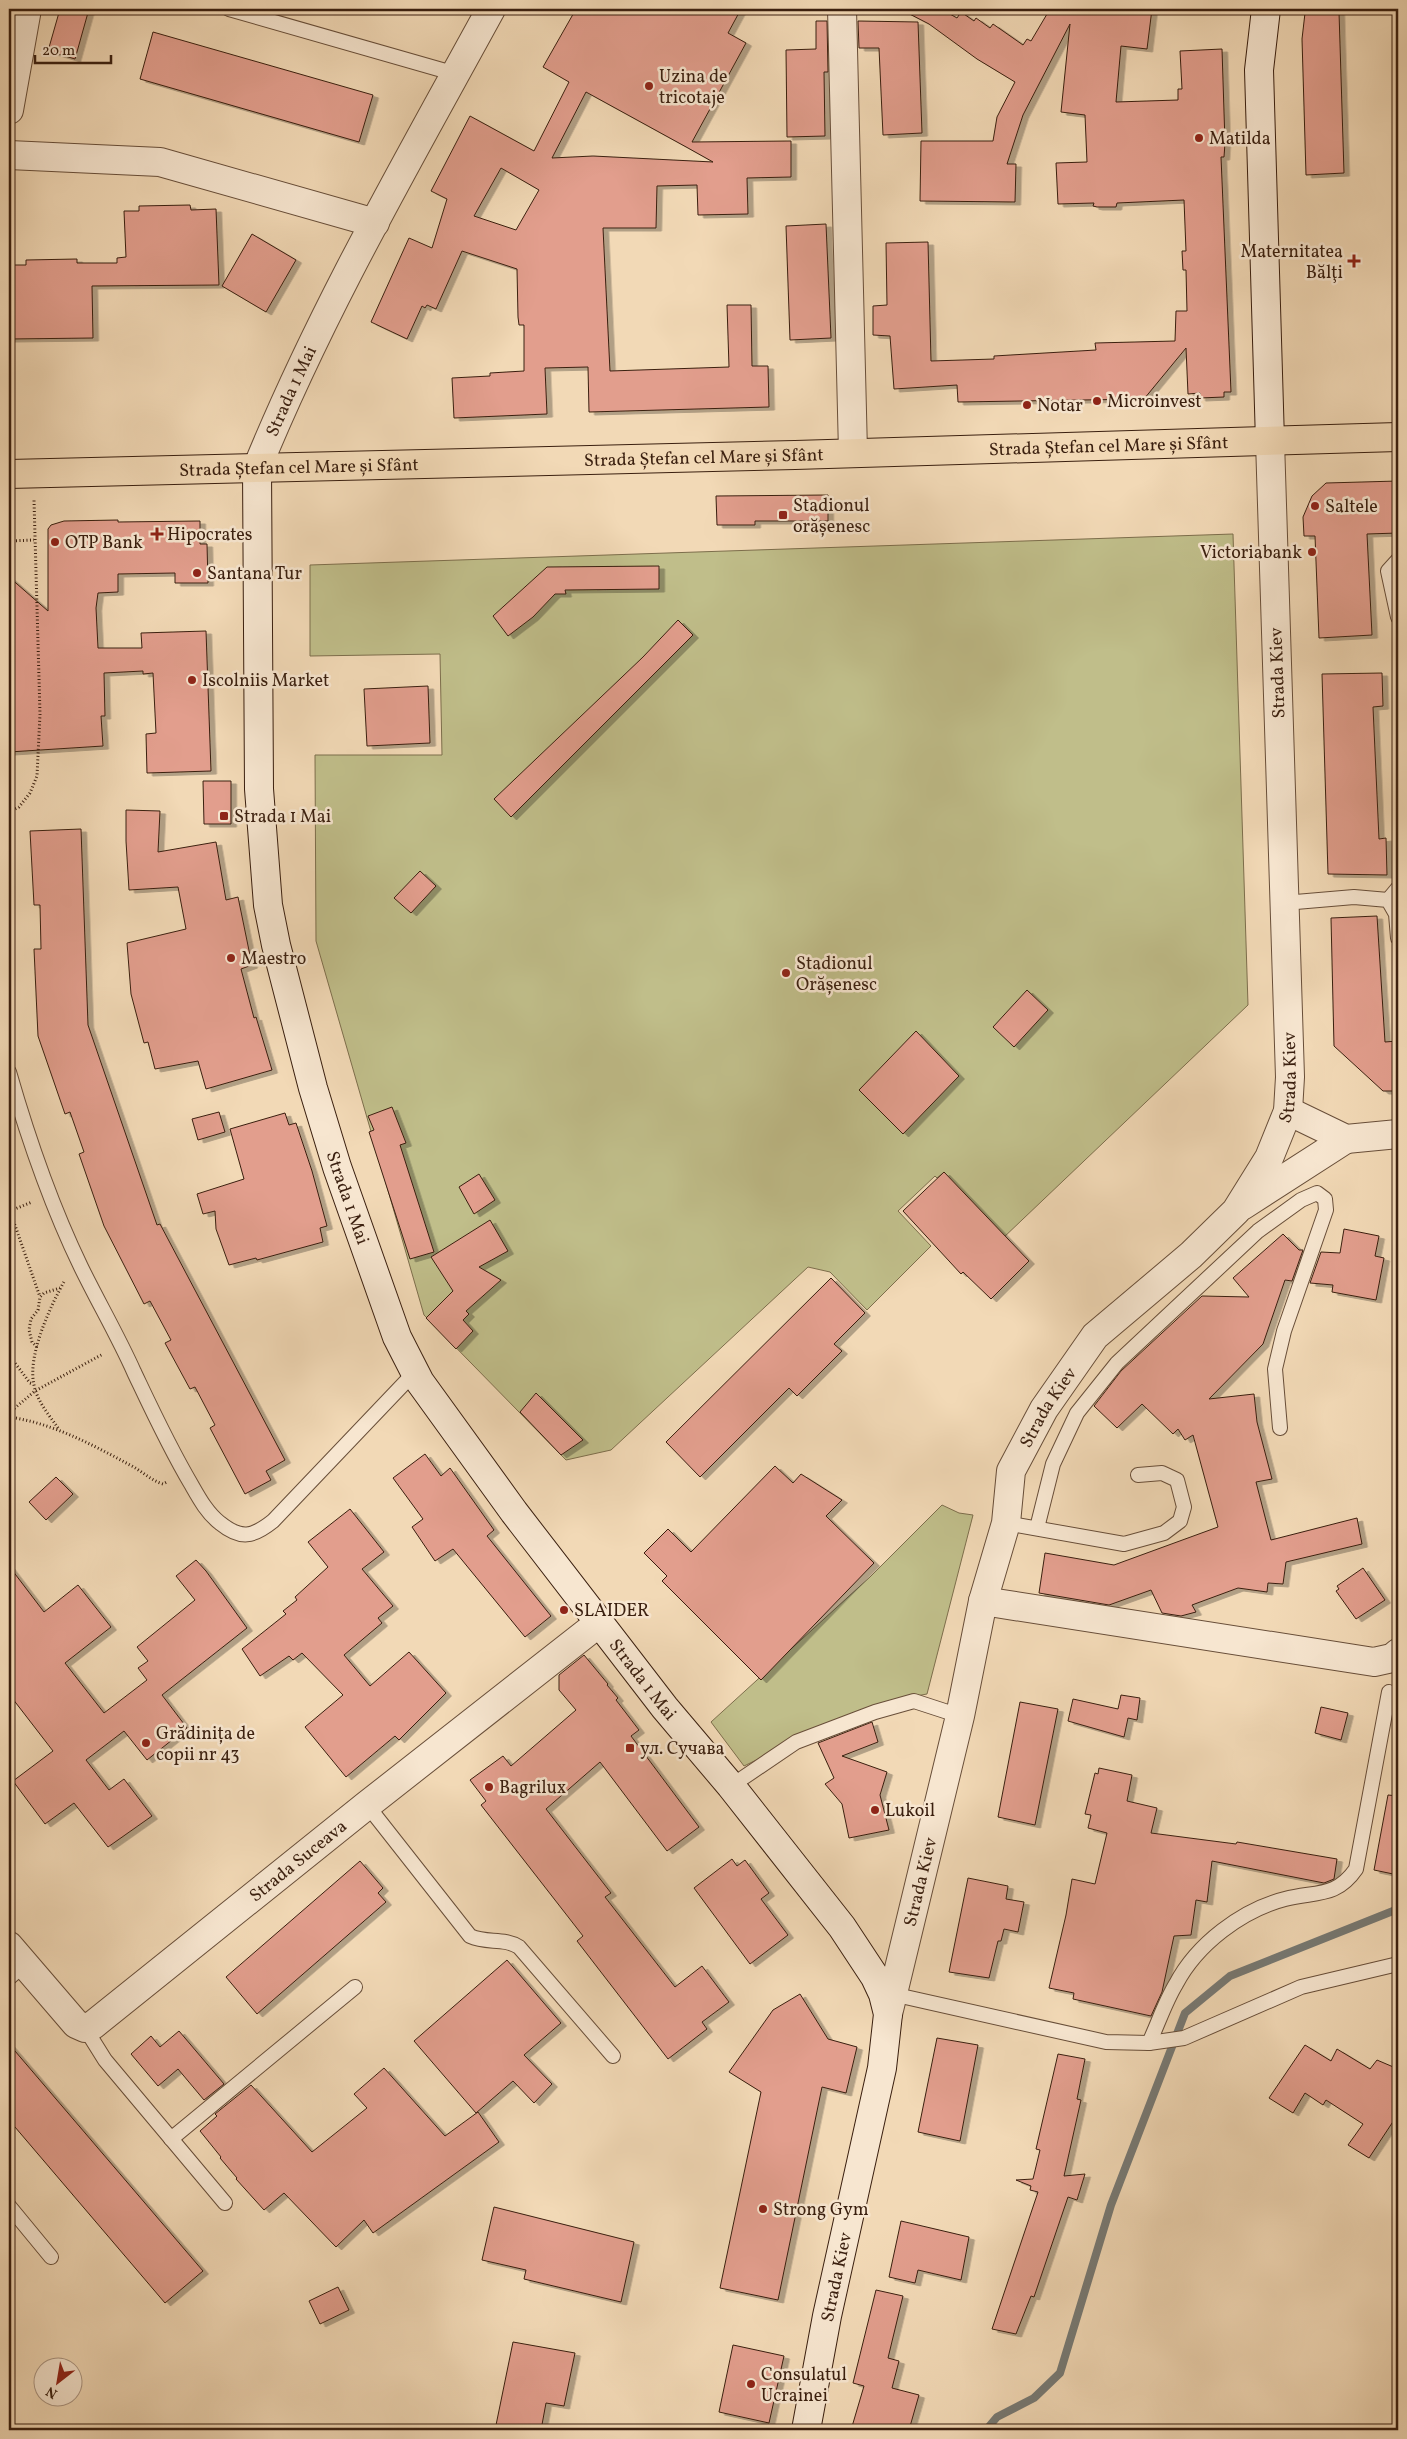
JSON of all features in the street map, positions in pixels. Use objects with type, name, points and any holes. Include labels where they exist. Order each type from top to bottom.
[{"type":"main road","name":"Strada Ștefan cel Mare și Sfânt","points":[[22,473],[1270,441],[1398,436]]},
{"type":"street","points":[[9,110],[14,48],[27,9]]},
{"type":"street","name":"Strada 1 Mai","points":[[491,9],[375,223],[284,401],[257,468],[259,789],[268,905],[276,945],[311,1079],[337,1167],[397,1337],[415,1372],[448,1423],[599,1623],[665,1708],[731,1786],[855,1945],[890,2004]]},
{"type":"street","points":[[842,9],[853,452]]},
{"type":"street","name":"Strada Kiev","points":[[806,2430],[827,2316],[882,2068],[890,2004],[960,1716],[983,1601],[1006,1523],[1011,1471],[1044,1408],[1095,1336],[1191,1255],[1236,1211],[1268,1158],[1288,1111],[1290,1077],[1259,70],[1266,9]]},
{"type":"street","points":[[9,155],[160,162],[375,223]]},
{"type":"street","points":[[1288,1111],[1346,1139]]},
{"type":"street","points":[[1236,1211],[1346,1139],[1398,1134]]},
{"type":"street","points":[[983,1601],[1374,1662],[1392,1658],[1398,1653]]},
{"type":"street","name":"Strada Suceava","points":[[85,2028],[100,2021],[367,1805],[599,1623]]},
{"type":"street","points":[[14,1963],[76,2024],[85,2028]]},
{"type":"lane","points":[[229,9],[456,74]]},
{"type":"lane","points":[[1398,560],[1388,571],[1398,618]]},
{"type":"lane","points":[[1388,900],[1398,888]]},
{"type":"lane","points":[[1284,903],[1354,897],[1388,900]]},
{"type":"lane","points":[[1388,900],[1396,914],[1398,938]]},
{"type":"lane","points":[[9,1072],[41,1171],[81,1266],[122,1346],[167,1444],[208,1512],[220,1524],[236,1534],[249,1535],[260,1532],[273,1521],[415,1372]]},
{"type":"lane","points":[[1037,1528],[1053,1464],[1077,1413],[1117,1363],[1258,1231],[1301,1200],[1316,1193],[1325,1199],[1326,1210],[1284,1331],[1275,1369],[1280,1428]]},
{"type":"lane","points":[[1006,1523],[1124,1544],[1164,1533],[1173,1528],[1183,1514],[1184,1507],[1177,1480],[1162,1473],[1138,1475]]},
{"type":"lane","points":[[1156,2043],[1175,1984],[1186,1968],[1214,1937],[1260,1908],[1285,1899],[1331,1891],[1340,1887],[1352,1875],[1359,1859],[1389,1692]]},
{"type":"lane","points":[[731,1786],[796,1742],[875,1712],[914,1701],[960,1716]]},
{"type":"lane","points":[[367,1805],[470,1936],[480,1940],[510,1941],[519,1947],[613,2056]]},
{"type":"lane","points":[[890,2004],[1106,2042],[1156,2043],[1184,2038],[1301,1987],[1398,1964]]},
{"type":"lane","points":[[171,2139],[355,1987]]},
{"type":"lane","points":[[85,2028],[105,2060],[225,2203]]},
{"type":"lane","points":[[9,2206],[51,2257]]},
{"type":"path","points":[[9,812],[18,807],[30,793],[37,776],[40,714],[34,540],[22,473]]},
{"type":"path","points":[[9,541],[34,540]]},
{"type":"path","points":[[10,1211],[40,1297],[38,1310],[31,1319],[29,1330],[32,1342],[37,1346]]},
{"type":"path","points":[[59,1429],[33,1384],[37,1346],[65,1279],[81,1266]]},
{"type":"path","points":[[40,1297],[44,1293],[61,1288]]},
{"type":"path","points":[[9,1412],[36,1392],[86,1362],[122,1346]]},
{"type":"path","points":[[9,1355],[30,1384],[33,1384]]},
{"type":"path","points":[[9,1417],[59,1429],[133,1466],[156,1482],[163,1484],[185,1474]]},
{"type":"shaded area","name":"Stadionul Orășenesc","points":[[1233,534],[1248,1005],[1002,1239],[942,1174],[937,1178],[935,1176],[898,1211],[931,1246],[867,1310],[830,1272],[808,1267],[611,1450],[566,1460],[424,1315],[316,941],[315,755],[442,755],[440,654],[310,656],[310,565]]},
{"type":"shaded area","points":[[942,1505],[959,1513],[973,1515],[927,1694],[916,1696],[779,1749],[744,1766],[711,1722],[870,1577]]},
{"type":"building","points":[[60,9],[89,9],[75,59],[48,51]]},
{"type":"building","points":[[576,9],[741,9],[728,33],[746,43],[692,142],[791,141],[791,177],[747,178],[748,214],[698,215],[697,185],[657,186],[656,228],[603,228],[610,371],[729,367],[727,305],[751,305],[752,366],[768,366],[769,407],[589,412],[588,367],[545,368],[547,414],[454,418],[452,378],[490,376],[490,373],[524,371],[524,325],[519,325],[518,317],[517,269],[462,251],[436,309],[427,305],[425,308],[422,306],[407,339],[371,322],[409,238],[432,248],[447,199],[431,191],[470,116],[534,151],[569,82],[543,67]],"holes":[[[586,92],[688,148],[713,162],[593,156],[552,158]],[[501,168],[539,190],[516,230],[474,216]]]},
{"type":"building","points":[[900,9],[941,9],[957,18],[961,12],[974,21],[976,18],[990,28],[993,24],[1023,45],[1027,39],[1031,41],[1050,9],[1152,9],[1147,49],[1121,46],[1116,102],[1178,100],[1178,89],[1182,89],[1180,51],[1222,49],[1225,143],[1224,157],[1221,157],[1231,392],[1224,392],[1224,397],[1200,398],[1200,393],[1188,394],[1186,348],[1144,399],[958,402],[957,385],[894,389],[890,336],[873,335],[873,306],[887,305],[886,243],[928,242],[931,361],[994,359],[994,356],[1096,350],[1095,343],[1175,341],[1176,311],[1187,311],[1186,270],[1183,270],[1182,251],[1186,251],[1184,200],[1117,203],[1116,207],[1097,207],[1093,206],[1094,203],[1058,204],[1056,163],[1087,162],[1085,115],[1061,112],[1070,24],[1023,115],[1007,164],[1016,164],[1015,202],[920,201],[921,141],[993,141],[997,117],[1015,82],[977,59],[929,24]]},
{"type":"building","points":[[1339,12],[1344,173],[1306,175],[1302,39],[1305,13]]},
{"type":"building","points":[[816,21],[827,21],[828,72],[824,72],[825,136],[787,137],[786,50],[816,49]]},
{"type":"building","points":[[858,21],[918,22],[922,133],[883,135],[879,48],[859,48]]},
{"type":"building","points":[[153,32],[373,95],[359,142],[140,79]]},
{"type":"building","points":[[190,205],[191,210],[216,209],[219,285],[92,286],[93,338],[9,339],[9,311],[13,311],[12,265],[26,265],[26,260],[77,259],[77,263],[117,263],[117,258],[126,257],[124,211],[139,211],[139,206]]},
{"type":"building","points":[[826,224],[831,338],[790,340],[786,226]]},
{"type":"building","points":[[252,234],[296,260],[266,312],[222,286]]},
{"type":"building","points":[[1398,481],[1398,533],[1367,534],[1372,635],[1319,638],[1315,536],[1304,536],[1303,517],[1312,496],[1326,483]]},
{"type":"building","points":[[828,495],[828,521],[755,521],[755,525],[717,525],[716,496]]},
{"type":"building","points":[[118,520],[118,522],[200,521],[200,544],[207,544],[208,583],[175,583],[175,573],[118,574],[118,592],[98,593],[96,608],[98,648],[142,648],[141,633],[206,631],[211,771],[147,773],[146,734],[156,733],[153,673],[143,674],[143,671],[104,673],[105,716],[101,716],[103,746],[9,752],[9,577],[48,611],[48,529],[51,525],[64,521]]},
{"type":"building","points":[[659,566],[659,589],[565,590],[566,594],[555,594],[533,617],[508,636],[493,616],[547,567]]},
{"type":"building","points":[[678,620],[693,635],[511,817],[494,799],[643,657]]},
{"type":"building","points":[[1382,673],[1383,706],[1373,707],[1379,839],[1386,838],[1387,875],[1328,874],[1322,674]]},
{"type":"building","points":[[428,686],[430,743],[367,746],[364,689]]},
{"type":"building","points":[[203,781],[231,781],[231,824],[204,824]]},
{"type":"building","points":[[126,810],[160,811],[158,852],[216,842],[226,900],[238,897],[252,965],[241,969],[254,1018],[256,1017],[272,1070],[206,1089],[198,1061],[155,1069],[148,1042],[144,1043],[131,994],[127,943],[186,929],[178,887],[129,890]]},
{"type":"building","points":[[81,829],[88,1025],[157,1225],[160,1224],[285,1460],[266,1471],[271,1480],[245,1494],[210,1428],[215,1425],[195,1387],[190,1389],[165,1343],[171,1340],[150,1301],[144,1304],[104,1226],[79,1154],[84,1152],[70,1112],[65,1114],[38,1036],[34,949],[41,949],[40,905],[34,905],[30,831]]},
{"type":"building","points":[[420,871],[436,886],[411,913],[394,898]]},
{"type":"building","points":[[1377,916],[1385,1042],[1398,1041],[1398,1091],[1383,1091],[1334,1046],[1331,918]]},
{"type":"building","points":[[1027,990],[1048,1010],[1014,1047],[993,1027]]},
{"type":"building","points":[[916,1031],[959,1076],[903,1134],[859,1090]]},
{"type":"building","points":[[392,1107],[406,1143],[400,1145],[434,1252],[410,1259],[369,1132],[374,1130],[368,1116]]},
{"type":"building","points":[[219,1112],[225,1132],[198,1140],[192,1119]]},
{"type":"building","points":[[285,1113],[289,1125],[296,1123],[312,1171],[327,1226],[320,1228],[323,1242],[257,1260],[256,1258],[229,1265],[216,1229],[215,1211],[203,1214],[197,1194],[244,1179],[230,1129]]},
{"type":"building","points":[[944,1172],[1029,1261],[991,1299],[963,1272],[961,1274],[903,1211]]},
{"type":"building","points":[[479,1174],[495,1200],[474,1214],[459,1187]]},
{"type":"building","points":[[490,1220],[508,1251],[479,1267],[501,1280],[466,1311],[469,1314],[463,1320],[473,1331],[456,1349],[426,1318],[453,1291],[431,1257]]},
{"type":"building","points":[[1344,1229],[1379,1236],[1375,1256],[1384,1258],[1376,1300],[1332,1292],[1333,1285],[1310,1283],[1321,1252],[1340,1253]]},
{"type":"building","points":[[1283,1234],[1299,1250],[1303,1250],[1292,1281],[1285,1280],[1263,1344],[1209,1399],[1254,1394],[1257,1422],[1272,1479],[1256,1482],[1271,1540],[1357,1518],[1362,1544],[1286,1562],[1283,1584],[1268,1583],[1267,1592],[1238,1588],[1192,1605],[1196,1612],[1181,1616],[1162,1613],[1151,1590],[1109,1605],[1039,1593],[1045,1553],[1114,1565],[1218,1527],[1193,1435],[1185,1440],[1178,1429],[1173,1434],[1142,1404],[1117,1428],[1094,1406],[1121,1371],[1202,1296],[1249,1297],[1233,1278]]},
{"type":"building","points":[[831,1278],[865,1313],[834,1344],[842,1351],[797,1396],[789,1388],[700,1477],[666,1442]]},
{"type":"building","points":[[536,1393],[583,1440],[561,1455],[520,1412]]},
{"type":"building","points":[[425,1454],[441,1476],[450,1468],[494,1530],[487,1536],[551,1616],[525,1637],[453,1549],[435,1561],[412,1527],[423,1519],[393,1478]]},
{"type":"building","points":[[775,1466],[793,1483],[801,1474],[842,1500],[826,1516],[874,1563],[761,1680],[662,1581],[667,1576],[644,1553],[668,1529],[691,1552]]},
{"type":"building","points":[[56,1477],[73,1494],[46,1520],[29,1502]]},
{"type":"building","points":[[350,1509],[384,1552],[362,1569],[393,1606],[378,1618],[382,1623],[344,1655],[370,1686],[409,1652],[446,1693],[399,1740],[395,1736],[346,1777],[305,1727],[343,1695],[302,1653],[293,1660],[289,1656],[260,1676],[242,1649],[286,1614],[283,1611],[297,1600],[295,1597],[328,1567],[308,1542]]},
{"type":"building","points":[[196,1560],[247,1628],[162,1695],[187,1728],[147,1760],[124,1731],[86,1760],[109,1790],[124,1779],[152,1816],[108,1847],[74,1803],[45,1824],[13,1781],[53,1751],[9,1694],[9,1566],[44,1612],[78,1585],[111,1627],[65,1663],[104,1713],[147,1680],[138,1668],[148,1661],[137,1647],[195,1600],[176,1576]]},
{"type":"building","points":[[1363,1568],[1385,1600],[1356,1619],[1336,1591],[1339,1589],[1337,1586]]},
{"type":"building","points":[[584,1655],[608,1684],[618,1698],[616,1700],[639,1730],[631,1736],[699,1827],[667,1851],[600,1762],[546,1809],[611,1893],[605,1897],[675,1987],[702,1966],[729,2002],[702,2022],[707,2029],[668,2059],[577,1941],[583,1936],[481,1805],[486,1801],[470,1780],[503,1756],[511,1766],[576,1710],[559,1690],[559,1675]]},
{"type":"building","points":[[1121,1695],[1140,1698],[1137,1720],[1128,1718],[1124,1737],[1068,1721],[1073,1699],[1118,1709]]},
{"type":"building","points":[[1020,1702],[1058,1709],[1035,1825],[998,1817]]},
{"type":"building","points":[[1321,1707],[1348,1713],[1341,1740],[1315,1733]]},
{"type":"building","points":[[872,1722],[878,1742],[842,1756],[887,1772],[880,1795],[889,1830],[849,1838],[842,1804],[825,1784],[834,1778],[818,1743]]},
{"type":"building","points":[[1099,1768],[1132,1775],[1127,1801],[1157,1808],[1151,1833],[1236,1844],[1237,1842],[1337,1859],[1334,1879],[1324,1883],[1212,1861],[1207,1902],[1196,1900],[1191,1935],[1174,1936],[1162,1992],[1151,2016],[1073,1999],[1074,1993],[1049,1988],[1066,1915],[1072,1879],[1095,1884],[1107,1833],[1088,1828],[1091,1815],[1085,1814],[1095,1773],[1098,1774]]},
{"type":"building","points":[[1388,1795],[1398,1796],[1398,1875],[1374,1870]]},
{"type":"building","points":[[732,1859],[737,1866],[745,1860],[769,1893],[761,1899],[788,1935],[750,1964],[694,1888]]},
{"type":"building","points":[[360,1861],[383,1888],[378,1893],[386,1902],[257,2014],[226,1977]]},
{"type":"building","points":[[968,1878],[1008,1886],[1006,1899],[1024,1902],[1018,1932],[1004,1929],[1001,1941],[998,1941],[989,1978],[949,1972]]},
{"type":"building","points":[[507,1960],[561,2023],[524,2055],[552,2084],[534,2103],[513,2081],[476,2113],[414,2041]]},
{"type":"building","points":[[800,1994],[828,2039],[857,2047],[846,2093],[822,2087],[778,2300],[720,2288],[761,2092],[729,2072],[773,2010]]},
{"type":"building","points":[[179,2031],[224,2084],[204,2100],[178,2069],[158,2086],[131,2054],[151,2036],[160,2047]]},
{"type":"building","points":[[937,2038],[978,2045],[960,2141],[918,2132]]},
{"type":"building","points":[[9,2044],[203,2271],[165,2303],[9,2120]]},
{"type":"building","points":[[1305,2045],[1331,2061],[1337,2049],[1370,2069],[1377,2060],[1398,2069],[1398,2114],[1369,2158],[1348,2145],[1363,2124],[1326,2100],[1323,2105],[1305,2093],[1293,2113],[1269,2098]]},
{"type":"building","points":[[1058,2054],[1085,2059],[1077,2099],[1081,2100],[1064,2176],[1085,2174],[1077,2200],[1068,2197],[1034,2297],[1031,2296],[1016,2334],[992,2329],[1038,2192],[1030,2190],[1031,2186],[1016,2180],[1033,2179],[1040,2150],[1036,2149]]},
{"type":"building","points":[[384,2068],[445,2136],[478,2112],[499,2142],[373,2233],[364,2220],[336,2247],[284,2193],[264,2210],[236,2179],[200,2131],[217,2116],[215,2114],[251,2085],[312,2152],[367,2108],[354,2094]]},
{"type":"building","points":[[494,2207],[634,2242],[621,2302],[524,2279],[526,2270],[482,2260]]},
{"type":"building","points":[[901,2221],[969,2237],[961,2280],[918,2270],[915,2283],[889,2277]]},
{"type":"building","points":[[338,2287],[349,2310],[320,2324],[309,2301]]},
{"type":"building","points":[[876,2290],[903,2296],[888,2358],[899,2361],[892,2388],[919,2395],[909,2430],[851,2430],[864,2386],[853,2383]]},
{"type":"building","points":[[513,2342],[575,2353],[564,2406],[546,2403],[541,2430],[495,2430]]},
{"type":"building","name":"Consulatul Ucrainei","points":[[733,2345],[784,2356],[769,2423],[719,2412]]},
{"type":"waterway","points":[[986,2430],[997,2417],[1034,2398],[1060,2373],[1111,2205],[1185,2013],[1230,1976],[1398,1909]]},
{"type":"place","name":"Uzina de tricotaje","points":[[649,86]]},
{"type":"place","name":"Matilda","points":[[1199,138]]},
{"type":"place","name":"Maternitatea Bălţi","points":[[1354,261]]},
{"type":"place","name":"Microinvest","points":[[1097,401]]},
{"type":"place","name":"Notar","points":[[1027,405]]},
{"type":"place","name":"Saltele","points":[[1315,506]]},
{"type":"place","name":"Stadionul orășenesc","points":[[783,515]]},
{"type":"place","name":"Hipocrates","points":[[157,534]]},
{"type":"place","name":"OTP Bank","points":[[55,542]]},
{"type":"place","name":"Victoriabank","points":[[1312,552]]},
{"type":"place","name":"Santana Tur","points":[[197,573]]},
{"type":"place","name":"Iscolniis Market","points":[[192,680]]},
{"type":"place","name":"Strada 1 Mai","points":[[224,816]]},
{"type":"place","name":"Maestro","points":[[231,958]]},
{"type":"place","name":"Stadionul Orășenesc","points":[[786,973]]},
{"type":"place","name":"SLAIDER","points":[[564,1610]]},
{"type":"place","name":"Grădinița de copii nr 43","points":[[146,1743]]},
{"type":"place","name":"ул. Сучава","points":[[630,1748]]},
{"type":"place","name":"Bagrilux","points":[[489,1787]]},
{"type":"place","name":"Lukoil","points":[[875,1810]]},
{"type":"place","name":"Strong Gym","points":[[763,2209]]},
{"type":"place","name":"Consulatul Ucrainei","points":[[751,2384]]}]
